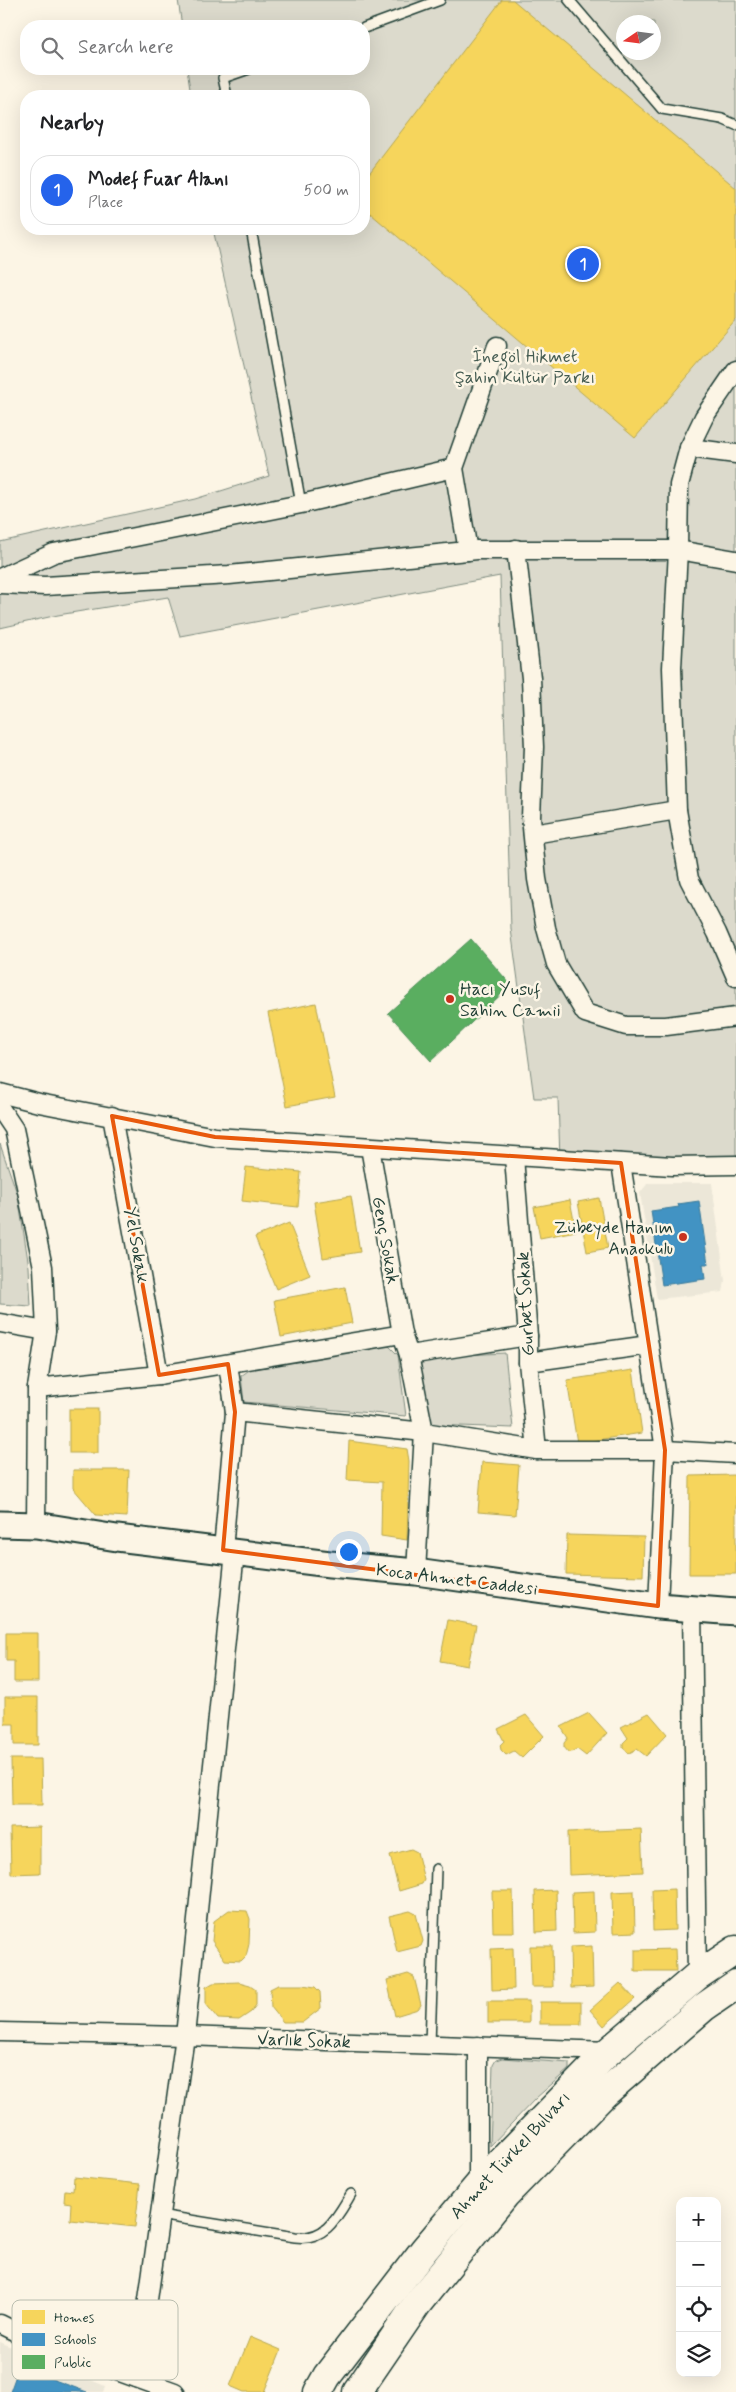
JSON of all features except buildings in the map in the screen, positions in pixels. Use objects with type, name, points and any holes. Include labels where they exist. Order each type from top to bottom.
[{"type":"main road","name":"Ahmet Türkel Bulvarı","points":[[318,2392],[326,2376],[424,2250],[478,2186],[608,2051],[697,1976],[736,1950]]},
{"type":"main road","name":"Ahmet Türkel Bulvarı","points":[[357,2392],[417,2304],[506,2194],[605,2093],[704,2007],[736,1985]]},
{"type":"street","points":[[468,550],[454,468],[497,346]]},
{"type":"street","points":[[736,370],[704,417],[689,448],[678,485],[678,550],[672,668],[677,810],[689,879],[717,932],[736,976]]},
{"type":"street","points":[[689,448],[736,454]]},
{"type":"street","points":[[0,578],[54,553],[300,504],[454,468]]},
{"type":"street","points":[[516,549],[530,678],[534,747],[531,816],[537,879],[546,928],[556,964],[585,1013],[626,1026],[666,1026],[736,1017]]},
{"type":"street","points":[[0,584],[45,586],[228,575],[468,550],[678,550],[736,560]]},
{"type":"street","points":[[533,834],[677,810]]},
{"type":"street","points":[[0,1094],[215,1136],[672,1166],[736,1165]]},
{"type":"street","points":[[0,1108],[14,1129],[43,1267],[46,1331],[37,1388],[36,1525]]},
{"type":"street","name":"Yel Sokak","points":[[112,1116],[159,1374]]},
{"type":"street","name":"Genç Sokak","points":[[370,1147],[402,1334],[409,1354],[424,1432],[416,1572]]},
{"type":"street","name":"Gurbet Sokak","points":[[514,1157],[528,1336],[528,1362],[537,1450]]},
{"type":"street","points":[[621,1163],[665,1450],[658,1606]]},
{"type":"street","points":[[0,1323],[46,1331]]},
{"type":"street","points":[[37,1388],[228,1364],[402,1334]]},
{"type":"street","points":[[409,1354],[528,1336]]},
{"type":"street","points":[[528,1362],[649,1345]]},
{"type":"street","points":[[147,2300],[185,2036],[229,1551],[235,1412],[228,1364]]},
{"type":"street","points":[[235,1412],[424,1432],[537,1450],[665,1450],[736,1454]]},
{"type":"street","name":"Koca Ahmet Caddesi","points":[[0,1524],[36,1525],[117,1538],[416,1572],[658,1606],[692,1607],[736,1612]]},
{"type":"street","points":[[692,1607],[697,1976]]},
{"type":"street","name":"Varlık Sokak","points":[[0,2032],[185,2036],[608,2051]]},
{"type":"street","points":[[478,2046],[478,2186]]},
{"type":"street","points":[[0,2324],[12,2330]]},
{"type":"street","points":[[142,2380],[175,2392]]},
{"type":"lane","points":[[370,26],[440,0]]},
{"type":"lane","points":[[569,0],[662,108],[722,119],[736,125]]},
{"type":"lane","points":[[225,90],[223,78],[232,75]]},
{"type":"lane","points":[[251,235],[300,504]]},
{"type":"lane","points":[[430,2044],[436,1870]]},
{"type":"lane","points":[[160,2215],[309,2238],[328,2229],[351,2194]]},
{"type":"highlighted area","points":[[112,1116],[215,1137],[621,1163],[665,1450],[658,1606],[223,1550],[235,1412],[228,1364],[159,1375]]},
{"type":"shaded area","name":"Zübeyde Hanım Anaokulu","points":[[648,1183],[712,1183],[725,1281],[723,1292],[657,1299],[640,1193]]},
{"type":"shaded area","points":[[0,2342],[12,2347],[12,2380],[91,2380],[105,2386],[103,2392],[0,2392]]},
{"type":"green space","name":"İnegöl Hikmet Şahin Kültür Parkı","points":[[178,0],[736,0],[736,1165],[560,1160],[558,1098],[534,1098],[511,929],[500,576],[180,636],[168,597],[58,615],[0,628],[0,542],[195,499],[269,476],[214,235],[370,235],[370,90],[190,90],[188,75],[370,75],[370,20],[181,20]]},
{"type":"green space","points":[[0,1144],[18,1196],[29,1267],[31,1306],[0,1304]]},
{"type":"green space","points":[[378,1343],[389,1346],[398,1355],[406,1416],[244,1402],[241,1376],[252,1368]]},
{"type":"green space","points":[[505,1353],[513,1428],[434,1425],[428,1418],[421,1375],[420,1363],[424,1357]]},
{"type":"green space","points":[[502,2058],[569,2063],[569,2069],[536,2098],[490,2146],[493,2065],[496,2060]]},
{"type":"place","name":"Modef Fuar Alanı","points":[[583,264]]},
{"type":"place","name":"Hacı Yusuf Sahin Camii","points":[[450,999]]},
{"type":"place","name":"Zübeyde Hanım Anaokulu","points":[[683,1237]]}]
